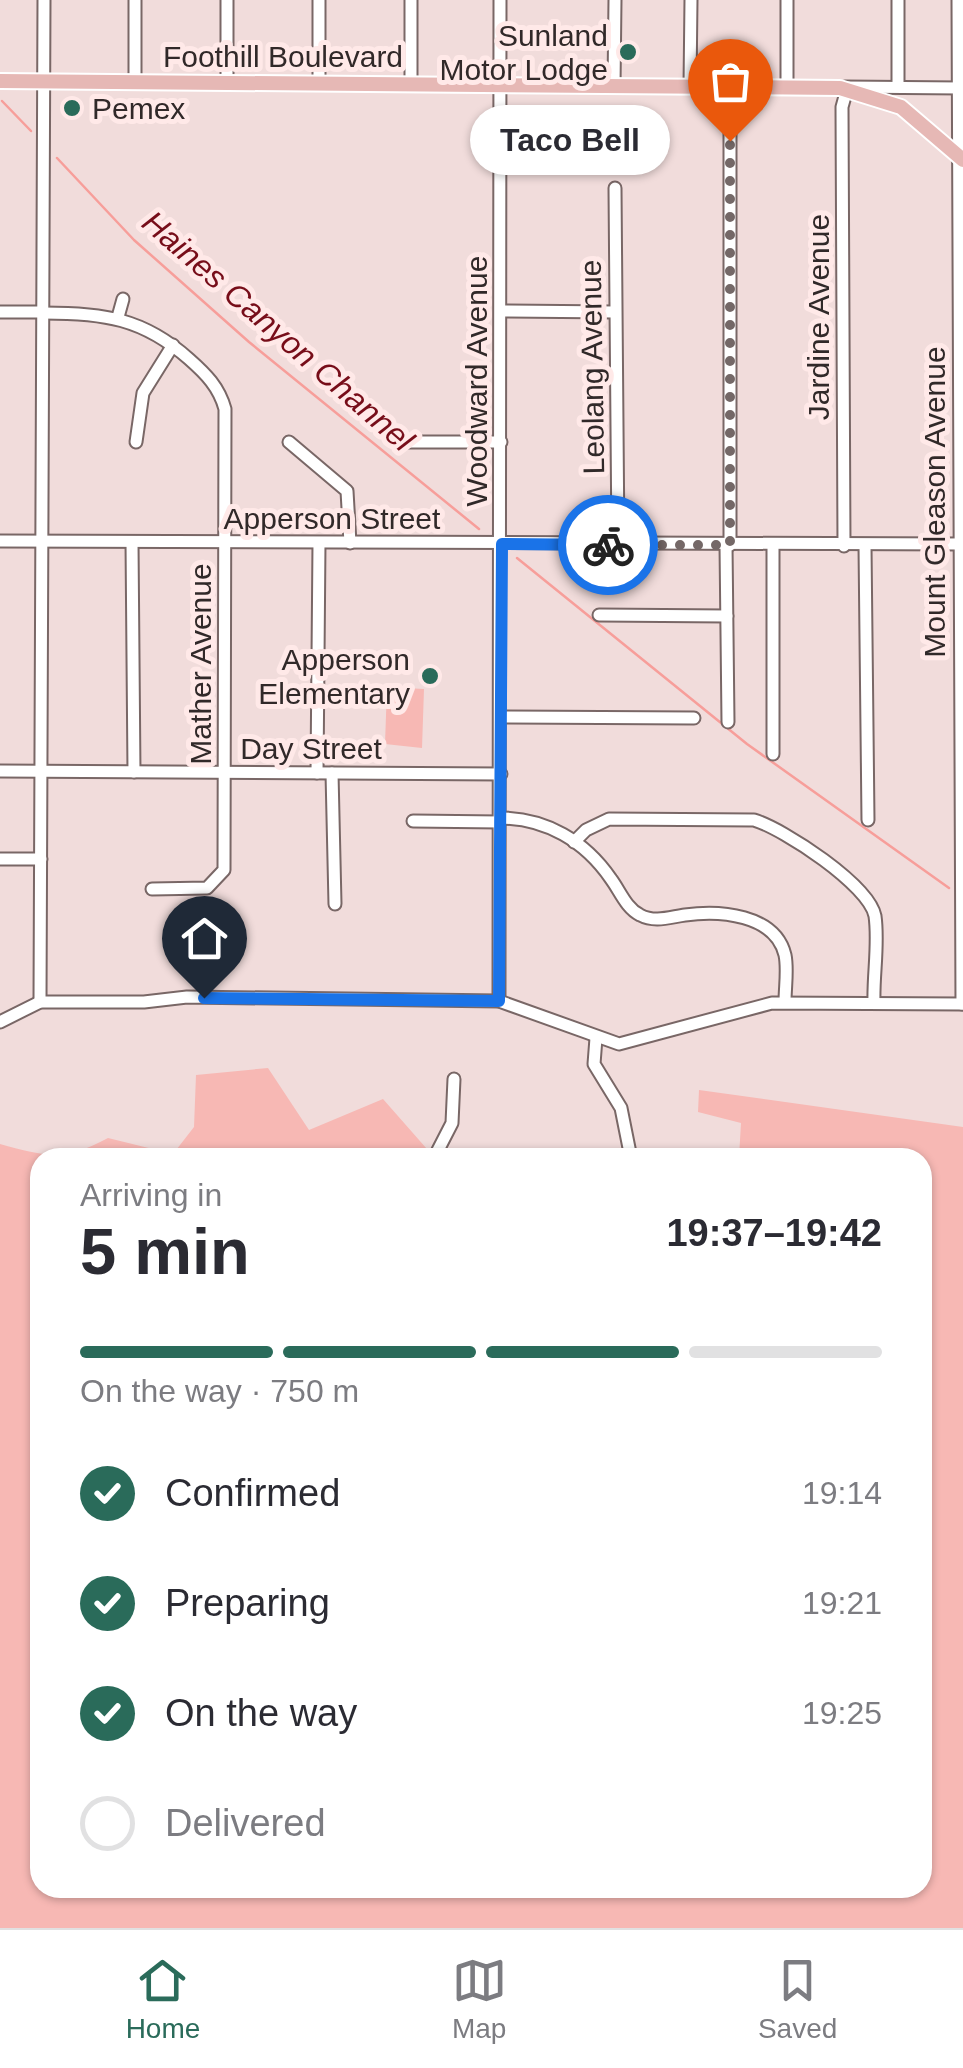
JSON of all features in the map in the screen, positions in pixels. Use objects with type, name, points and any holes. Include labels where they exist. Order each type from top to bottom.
[{"type":"main road","name":"Foothill Boulevard","points":[[0,81],[844,88],[900,107],[960,157]]},
{"type":"street","points":[[40,1002],[44,0]]},
{"type":"street","points":[[135,0],[135,82]]},
{"type":"street","points":[[227,0],[227,83]]},
{"type":"street","points":[[319,0],[319,84]]},
{"type":"street","points":[[411,0],[412,84]]},
{"type":"street","name":"Woodward Avenue","points":[[499,1001],[500,0]]},
{"type":"street","points":[[614,0],[614,86]]},
{"type":"street","points":[[690,86],[691,0]]},
{"type":"street","points":[[787,0],[787,86]]},
{"type":"street","points":[[898,0],[898,85]]},
{"type":"street","name":"Mount Gleason Avenue","points":[[958,0],[962,1004]]},
{"type":"street","points":[[728,722],[730,87]]},
{"type":"street","points":[[844,88],[960,88]]},
{"type":"street","name":"Jardine Avenue","points":[[844,88],[844,546]]},
{"type":"street","name":"Leolang Avenue","points":[[615,188],[618,545]]},
{"type":"street","points":[[118,316],[123,299]]},
{"type":"street","points":[[501,311],[616,312]]},
{"type":"street","name":"Mather Avenue","points":[[0,312],[118,316],[173,345],[208,376],[225,410],[224,870],[216,883],[200,889],[152,889]]},
{"type":"street","points":[[136,442],[143,394],[173,345]]},
{"type":"street","points":[[289,442],[347,491],[350,543]]},
{"type":"street","points":[[408,442],[501,442]]},
{"type":"street","name":"Apperson Street","points":[[0,541],[962,544]]},
{"type":"street","points":[[132,542],[134,772]]},
{"type":"street","points":[[317,773],[318,542]]},
{"type":"street","points":[[773,546],[773,754]]},
{"type":"street","points":[[865,546],[868,820]]},
{"type":"street","points":[[599,616],[727,616]]},
{"type":"street","points":[[501,718],[694,718]]},
{"type":"street","name":"Day Street","points":[[0,771],[501,774]]},
{"type":"street","points":[[332,773],[335,904]]},
{"type":"street","points":[[574,842],[586,830],[609,819],[754,820],[775,828],[868,899],[875,919],[874,1003]]},
{"type":"street","points":[[413,821],[541,822],[574,842],[604,870],[630,908],[641,916],[660,919],[736,914],[775,937],[785,958],[785,1002]]},
{"type":"street","points":[[0,859],[41,859]]},
{"type":"street","points":[[0,1022],[40,1002],[187,998],[499,1001],[596,1038],[634,1042],[744,1007],[785,1002],[962,1004]]},
{"type":"street","points":[[596,1038],[594,1064],[621,1108],[629,1148]]},
{"type":"street","points":[[439,1148],[452,1123],[454,1079]]},
{"type":"shaded area","points":[[387,687],[424,689],[422,748],[385,744]]},
{"type":"shaded area","points":[[268,1068],[309,1130],[383,1099],[426,1148],[178,1148],[194,1127],[196,1075]]},
{"type":"shaded area","points":[[699,1090],[963,1127],[963,1928],[0,1928],[0,1144],[30,1152],[30,1898],[932,1898],[932,1148],[740,1148],[741,1123],[698,1112]]},
{"type":"shaded area","points":[[108,1138],[149,1148],[85,1148]]},
{"type":"waterway","name":"Haines Canyon Channel","points":[[2,101],[31,131]]},
{"type":"waterway","name":"Haines Canyon Channel","points":[[57,158],[134,240],[249,342],[479,529]]},
{"type":"waterway","name":"Haines Canyon Channel","points":[[517,558],[747,744],[949,888]]},
{"type":"way so far","points":[[608,545],[730,545],[730,141]]},
{"type":"place","name":"Sunland Motor Lodge","points":[[628,52]]},
{"type":"place","name":"Pemex","points":[[72,108]]},
{"type":"place","name":"Taco Bell","points":[[730,141]]},
{"type":"place","name":"Apperson Elementary","points":[[430,676]]},
{"type":"route","points":[[204,998],[499,1001],[502,544],[608,545]]}]
